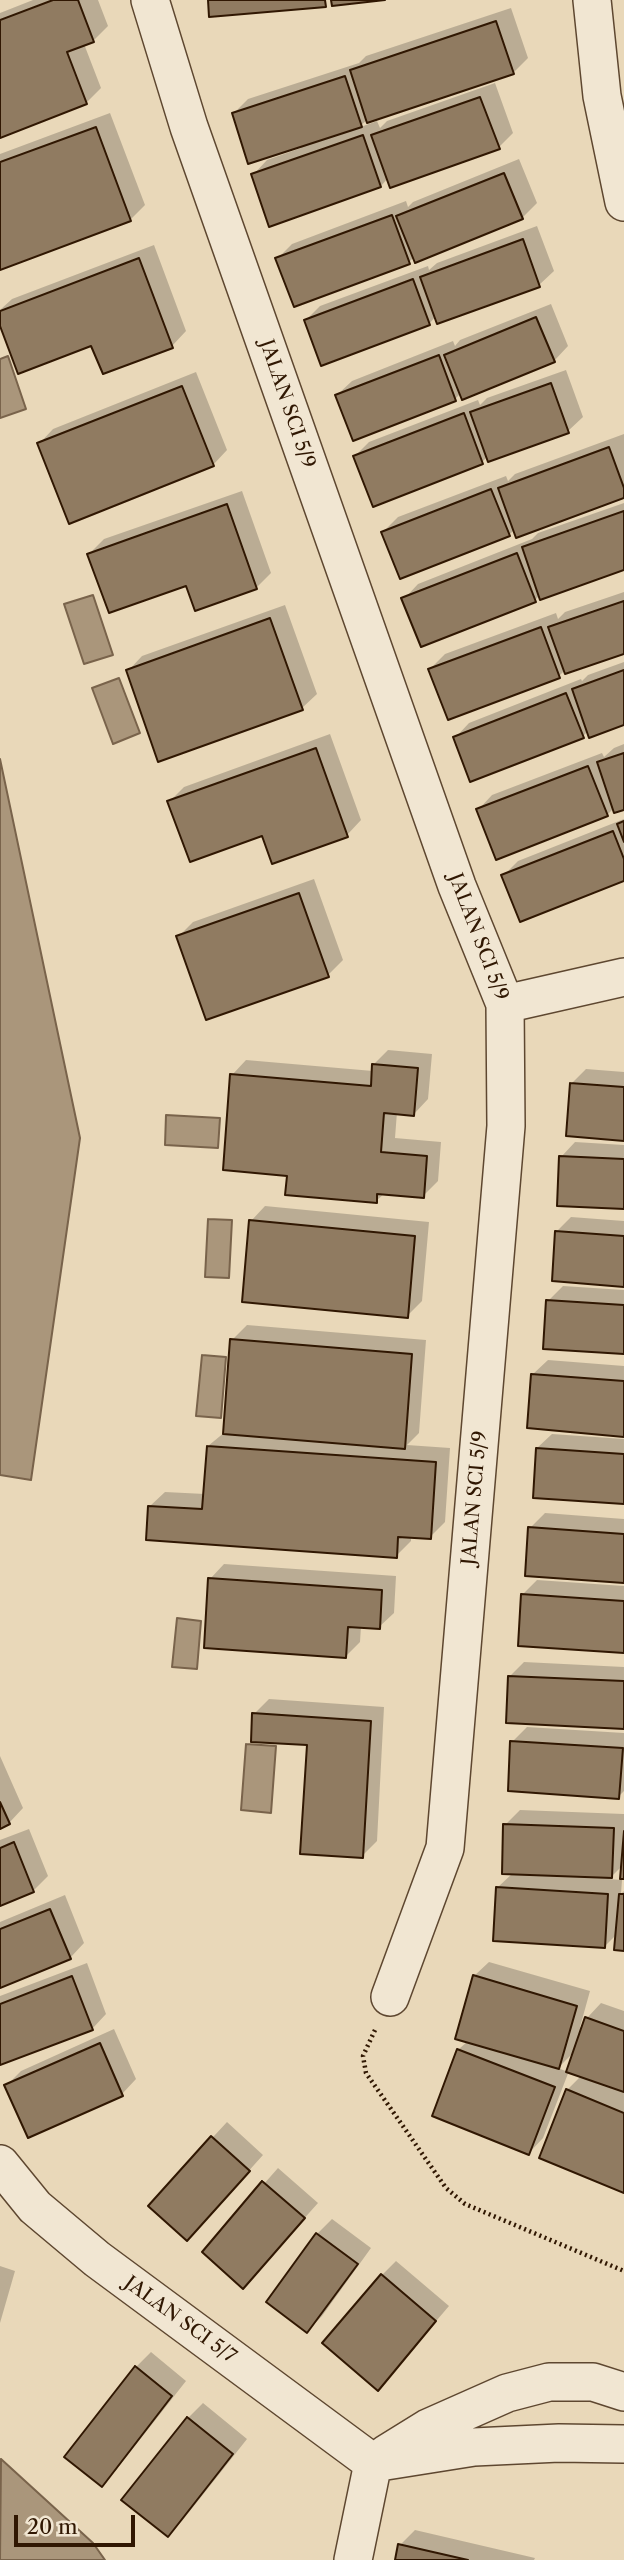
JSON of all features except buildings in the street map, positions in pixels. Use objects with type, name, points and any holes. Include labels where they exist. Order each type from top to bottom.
[{"type":"street","name":"JALAN SCI 5/9","points":[[150,0],[194,140],[448,860],[505,1004],[506,1126],[445,1848],[390,1997]]},
{"type":"street","points":[[592,0],[602,96],[624,202]]},
{"type":"street","points":[[505,1004],[624,977]]},
{"type":"street","name":"JALAN SCI 5/7","points":[[0,2164],[35,2207],[97,2259],[373,2463]]},
{"type":"street","points":[[353,2560],[373,2463],[428,2428],[507,2393],[549,2382],[593,2382],[624,2392]]},
{"type":"street","points":[[373,2463],[474,2447],[559,2443],[624,2444]]},
{"type":"path","points":[[390,1997],[363,2056],[366,2073],[446,2188],[465,2204],[624,2271]]},
{"type":"shaded area","points":[[8,356],[26,409],[0,418],[0,359]]},
{"type":"shaded area","points":[[93,595],[113,655],[84,664],[64,604]]},
{"type":"shaded area","points":[[119,678],[140,733],[113,744],[92,688]]},
{"type":"shaded area","points":[[0,759],[80,1138],[31,1480],[0,1475]]},
{"type":"shaded area","points":[[166,1115],[220,1118],[218,1148],[165,1145]]},
{"type":"shaded area","points":[[208,1219],[232,1220],[229,1278],[205,1277]]},
{"type":"shaded area","points":[[202,1355],[226,1357],[221,1418],[196,1416]]},
{"type":"shaded area","points":[[177,1618],[201,1621],[197,1669],[172,1667]]},
{"type":"shaded area","points":[[246,1744],[276,1746],[271,1813],[241,1810]]},
{"type":"shaded area","points":[[1,2459],[93,2543],[105,2560],[0,2560]]}]
